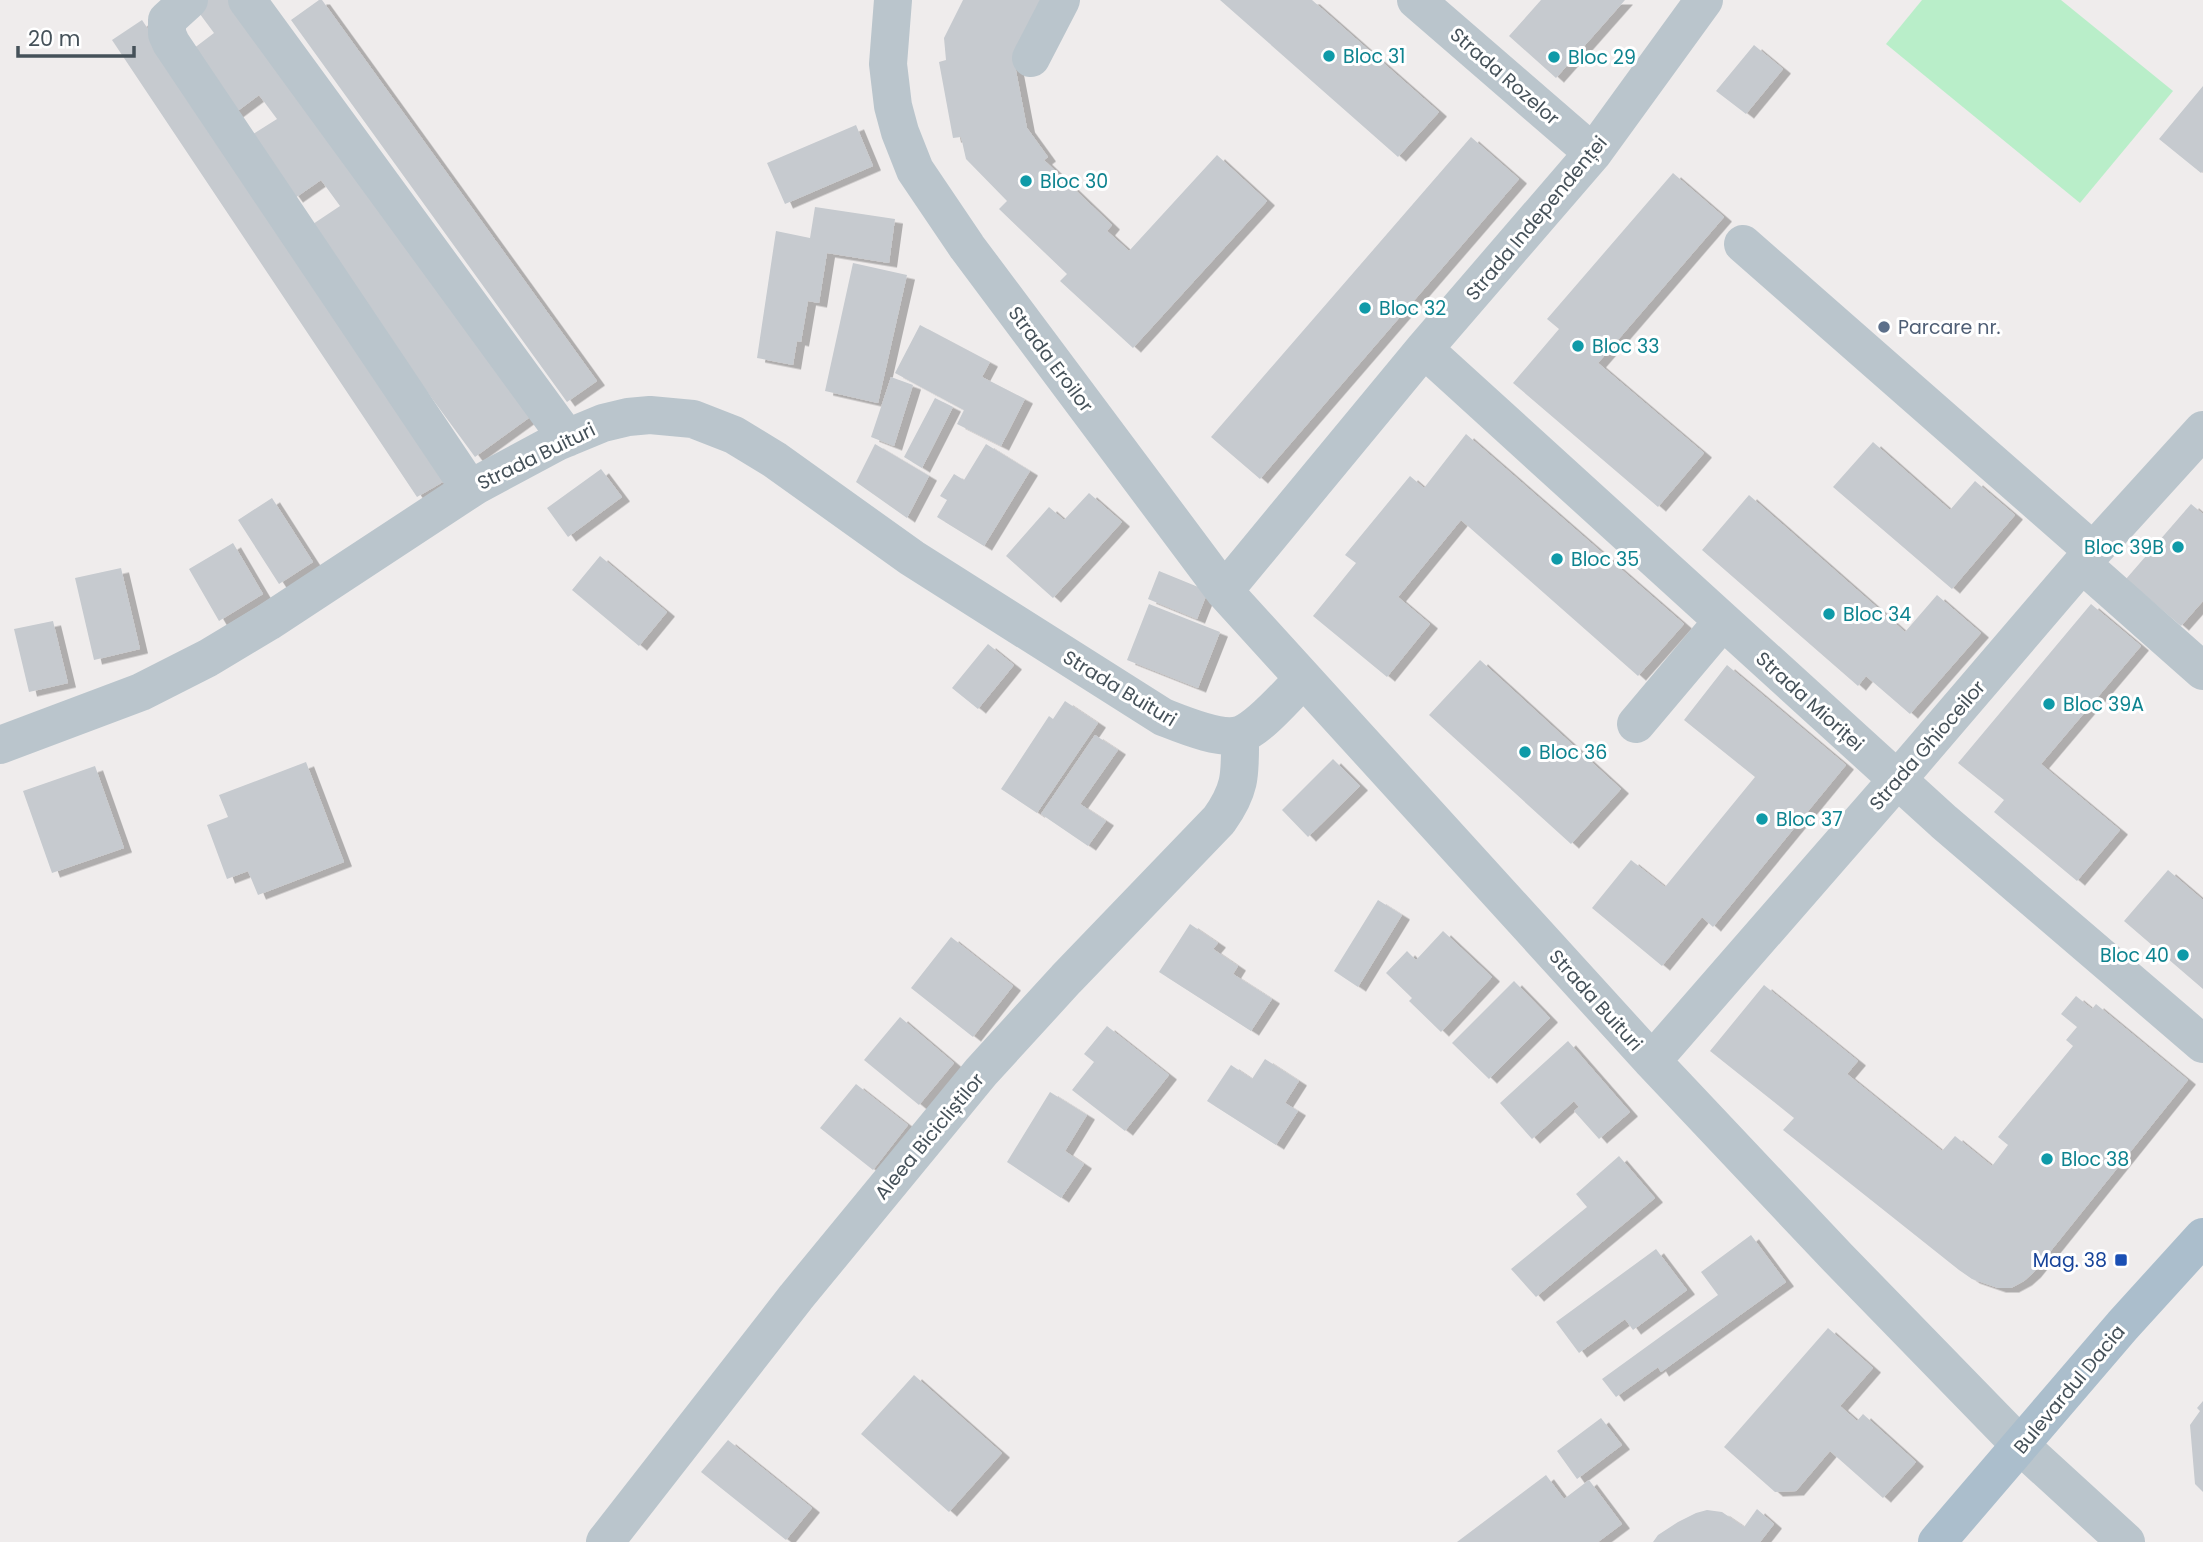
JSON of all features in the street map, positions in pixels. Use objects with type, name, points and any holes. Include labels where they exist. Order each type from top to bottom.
[{"type":"main road","name":"Bulevardul Dacia","points":[[1937,1542],[2123,1325],[2203,1237]]},
{"type":"street","points":[[189,0],[167,20],[167,34],[171,43],[470,489]]},
{"type":"street","points":[[247,0],[566,438]]},
{"type":"street","name":"Strada Eroilor","points":[[893,0],[888,64],[893,106],[915,170],[967,247],[1224,590],[1304,679]]},
{"type":"street","points":[[1031,58],[1061,0]]},
{"type":"street","name":"Strada Rozelor","points":[[1416,0],[1593,153]]},
{"type":"street","name":"Strada Independenței","points":[[1224,590],[1424,349],[1593,153],[1704,0]]},
{"type":"street","points":[[1743,244],[2088,557],[2203,671]]},
{"type":"street","name":"Strada Mioriței","points":[[1424,349],[1897,780],[2203,1044]]},
{"type":"street","name":"Strada Buituri","points":[[0,745],[141,692],[208,658],[268,622],[470,489],[566,438],[603,423],[650,415],[693,419],[714,425],[775,460],[923,565],[1163,716],[1192,729],[1215,734],[1240,735]]},
{"type":"street","name":"Strada Ghioceilor","points":[[1652,1061],[2088,557],[2202,433]]},
{"type":"street","points":[[1636,724],[1723,622]]},
{"type":"street","points":[[1240,735],[1304,679]]},
{"type":"street","name":"Strada Buituri","points":[[1304,679],[1652,1061],[1838,1258],[2021,1446],[2126,1542]]},
{"type":"street","name":"Aleea Bicicliștilor","points":[[605,1542],[796,1297],[981,1072],[1219,820],[1234,800],[1240,775],[1240,735]]},
{"type":"green space","points":[[1922,0],[2061,0],[2173,91],[2080,203],[1886,44]]},
{"type":"building","points":[[202,0],[236,0],[537,412],[475,457],[307,228],[340,206],[321,180],[295,198],[250,136],[277,119],[259,95],[235,113],[189,52],[214,33],[194,6]]},
{"type":"building","points":[[322,0],[597,381],[567,402],[291,20]]},
{"type":"building","name":"Bloc 30","points":[[963,0],[1042,0],[1013,55],[1027,128],[1048,157],[1044,160],[1112,225],[1107,231],[1129,251],[1217,155],[1267,201],[1133,348],[1060,281],[1067,274],[999,209],[1007,201],[966,159],[961,137],[953,138],[939,62],[946,60],[944,38]]},
{"type":"building","name":"Bloc 31","points":[[1220,0],[1312,0],[1439,112],[1398,157]]},
{"type":"building","name":"Bloc 29","points":[[1541,0],[1625,0],[1556,78],[1509,36]]},
{"type":"building","points":[[142,20],[448,479],[417,497],[112,40]]},
{"type":"building","points":[[1754,45],[1783,69],[1746,114],[1716,91]]},
{"type":"building","points":[[2203,86],[2203,171],[2201,173],[2159,139]]},
{"type":"building","points":[[856,125],[873,166],[785,204],[767,163]]},
{"type":"building","name":"Bloc 32","points":[[1471,137],[1519,179],[1260,479],[1211,437]]},
{"type":"building","name":"Bloc 33","points":[[1673,173],[1724,217],[1598,363],[1704,453],[1658,507],[1513,383],[1559,329],[1547,319]]},
{"type":"building","points":[[815,207],[895,219],[889,263],[827,253],[819,303],[808,301],[801,342],[797,341],[793,365],[757,358],[776,231],[810,238]]},
{"type":"building","points":[[853,263],[907,275],[878,403],[825,391]]},
{"type":"building","points":[[920,325],[990,362],[982,377],[1025,399],[1001,446],[957,424],[964,410],[895,373]]},
{"type":"building","points":[[891,377],[913,385],[894,446],[871,437]]},
{"type":"building","points":[[935,398],[953,407],[922,468],[904,457]]},
{"type":"building","name":"Bloc 35","points":[[1466,434],[1684,624],[1638,676],[1461,520],[1398,597],[1430,624],[1387,677],[1313,616],[1356,563],[1345,555],[1410,476],[1424,488]]},
{"type":"building","points":[[1873,442],[1950,510],[1975,481],[2015,515],[1952,589],[1833,487]]},
{"type":"building","points":[[875,444],[929,476],[907,518],[856,482]]},
{"type":"building","points":[[986,444],[1030,471],[984,546],[937,517],[947,500],[940,496],[954,474],[964,480]]},
{"type":"building","points":[[601,469],[622,497],[568,537],[547,508]]},
{"type":"building","points":[[1089,493],[1122,522],[1053,598],[1006,556],[1049,507],[1064,520]]},
{"type":"building","name":"Bloc 34","points":[[1749,495],[1905,632],[1937,595],[1981,633],[1910,714],[1866,676],[1858,686],[1702,550]]},
{"type":"building","points":[[272,498],[313,562],[279,584],[238,520]]},
{"type":"building","name":"Bloc 39B","points":[[2191,504],[2203,514],[2203,601],[2181,626],[2126,579]]},
{"type":"building","points":[[233,543],[263,594],[219,621],[189,569]]},
{"type":"building","points":[[600,556],[667,612],[639,646],[572,590]]},
{"type":"building","points":[[121,568],[140,649],[94,660],[75,578]]},
{"type":"building","points":[[1159,571],[1208,591],[1197,619],[1148,599]]},
{"type":"building","points":[[1149,604],[1220,632],[1198,688],[1127,660]]},
{"type":"building","name":"Bloc 39A","points":[[2091,604],[2141,646],[2041,764],[2120,830],[2077,881],[1994,812],[2004,800],[1958,763]]},
{"type":"building","points":[[53,621],[68,683],[29,692],[14,629]]},
{"type":"building","points":[[988,644],[1014,665],[978,709],[952,688]]},
{"type":"building","name":"Bloc 36","points":[[1480,660],[1621,789],[1571,844],[1429,715]]},
{"type":"building","name":"Bloc 37","points":[[1727,665],[1846,765],[1713,927],[1702,917],[1662,966],[1592,908],[1631,860],[1665,887],[1755,777],[1684,720]]},
{"type":"building","points":[[1065,701],[1098,723],[1037,813],[1001,789],[1049,716],[1053,719]]},
{"type":"building","points":[[1095,735],[1118,750],[1080,804],[1106,821],[1088,846],[1041,814]]},
{"type":"building","points":[[1333,759],[1360,786],[1308,837],[1282,810]]},
{"type":"building","points":[[306,762],[344,862],[258,895],[248,871],[227,879],[207,825],[228,817],[219,795]]},
{"type":"building","points":[[95,766],[124,848],[52,873],[23,791]]},
{"type":"building","name":"Bloc 40","points":[[2168,870],[2203,900],[2203,989],[2124,921]]},
{"type":"building","points":[[1378,900],[1402,915],[1358,987],[1334,971]]},
{"type":"building","points":[[1190,924],[1218,943],[1213,949],[1238,966],[1233,974],[1272,999],[1251,1031],[1159,972]]},
{"type":"building","points":[[1443,931],[1492,977],[1441,1032],[1409,1001],[1412,998],[1386,973],[1407,951],[1416,960]]},
{"type":"building","points":[[951,937],[1013,986],[973,1037],[911,988]]},
{"type":"building","points":[[1514,981],[1550,1018],[1489,1079],[1452,1043]]},
{"type":"building","points":[[1764,985],[1858,1061],[1847,1074],[1942,1151],[1955,1136],[1992,1166],[2008,1145],[1998,1137],[2073,1046],[2066,1040],[2077,1027],[2061,1014],[2076,996],[2092,1009],[2096,1004],[2188,1080],[2033,1273],[2011,1288],[1998,1288],[1972,1279],[1959,1270],[1783,1130],[1794,1118],[1710,1051]]},
{"type":"building","points":[[900,1017],[954,1063],[919,1105],[864,1060]]},
{"type":"building","points":[[1107,1026],[1169,1075],[1125,1131],[1072,1090],[1094,1062],[1084,1054]]},
{"type":"building","points":[[1568,1041],[1630,1112],[1599,1139],[1574,1111],[1579,1107],[1574,1101],[1532,1139],[1500,1103]]},
{"type":"building","points":[[1265,1059],[1299,1081],[1285,1103],[1298,1111],[1276,1145],[1207,1101],[1231,1065],[1252,1079]]},
{"type":"building","points":[[856,1084],[908,1125],[873,1170],[820,1128]]},
{"type":"building","points":[[1050,1092],[1087,1115],[1065,1151],[1084,1164],[1061,1198],[1007,1162]]},
{"type":"building","points":[[1619,1156],[1655,1198],[1536,1297],[1511,1269],[1587,1207],[1576,1194]]},
{"type":"building","points":[[1751,1235],[1786,1282],[1661,1372],[1658,1367],[1616,1397],[1602,1379],[1718,1295],[1701,1272]]},
{"type":"building","points":[[1656,1249],[1687,1290],[1633,1330],[1625,1319],[1579,1353],[1556,1322]]},
{"type":"building","points":[[1828,1328],[1873,1368],[1840,1406],[1857,1421],[1863,1414],[1916,1462],[1883,1498],[1830,1451],[1796,1491],[1775,1492],[1724,1447]]},
{"type":"building","points":[[914,1375],[1002,1453],[949,1512],[861,1434]]},
{"type":"building","points":[[2203,1401],[2203,1492],[2195,1484],[2190,1425],[2200,1411],[2197,1408]]},
{"type":"building","points":[[1601,1418],[1622,1445],[1577,1479],[1557,1451]]},
{"type":"building","points":[[728,1440],[812,1508],[786,1540],[701,1472]]},
{"type":"building","points":[[1546,1475],[1564,1499],[1589,1480],[1622,1524],[1598,1542],[1457,1542]]},
{"type":"building","points":[[1757,1509],[1774,1524],[1760,1542],[1653,1542],[1658,1535],[1696,1513],[1707,1510],[1722,1512],[1744,1527]]},
{"type":"place","name":"Bloc 31","points":[[1329,56]]},
{"type":"place","name":"Bloc 29","points":[[1554,57]]},
{"type":"place","name":"Bloc 30","points":[[1026,181]]},
{"type":"place","name":"Bloc 32","points":[[1365,308]]},
{"type":"place","name":"Parcare nr.","points":[[1884,327]]},
{"type":"place","name":"Bloc 33","points":[[1578,346]]},
{"type":"place","name":"Bloc 39B","points":[[2178,547]]},
{"type":"place","name":"Bloc 35","points":[[1557,559]]},
{"type":"place","name":"Bloc 34","points":[[1829,614]]},
{"type":"place","name":"Bloc 39A","points":[[2049,704]]},
{"type":"place","name":"Bloc 36","points":[[1525,752]]},
{"type":"place","name":"Bloc 37","points":[[1762,819]]},
{"type":"place","name":"Bloc 40","points":[[2183,955]]},
{"type":"place","name":"Bloc 38","points":[[2047,1159]]},
{"type":"place","name":"Mag. 38","points":[[2121,1260]]}]
